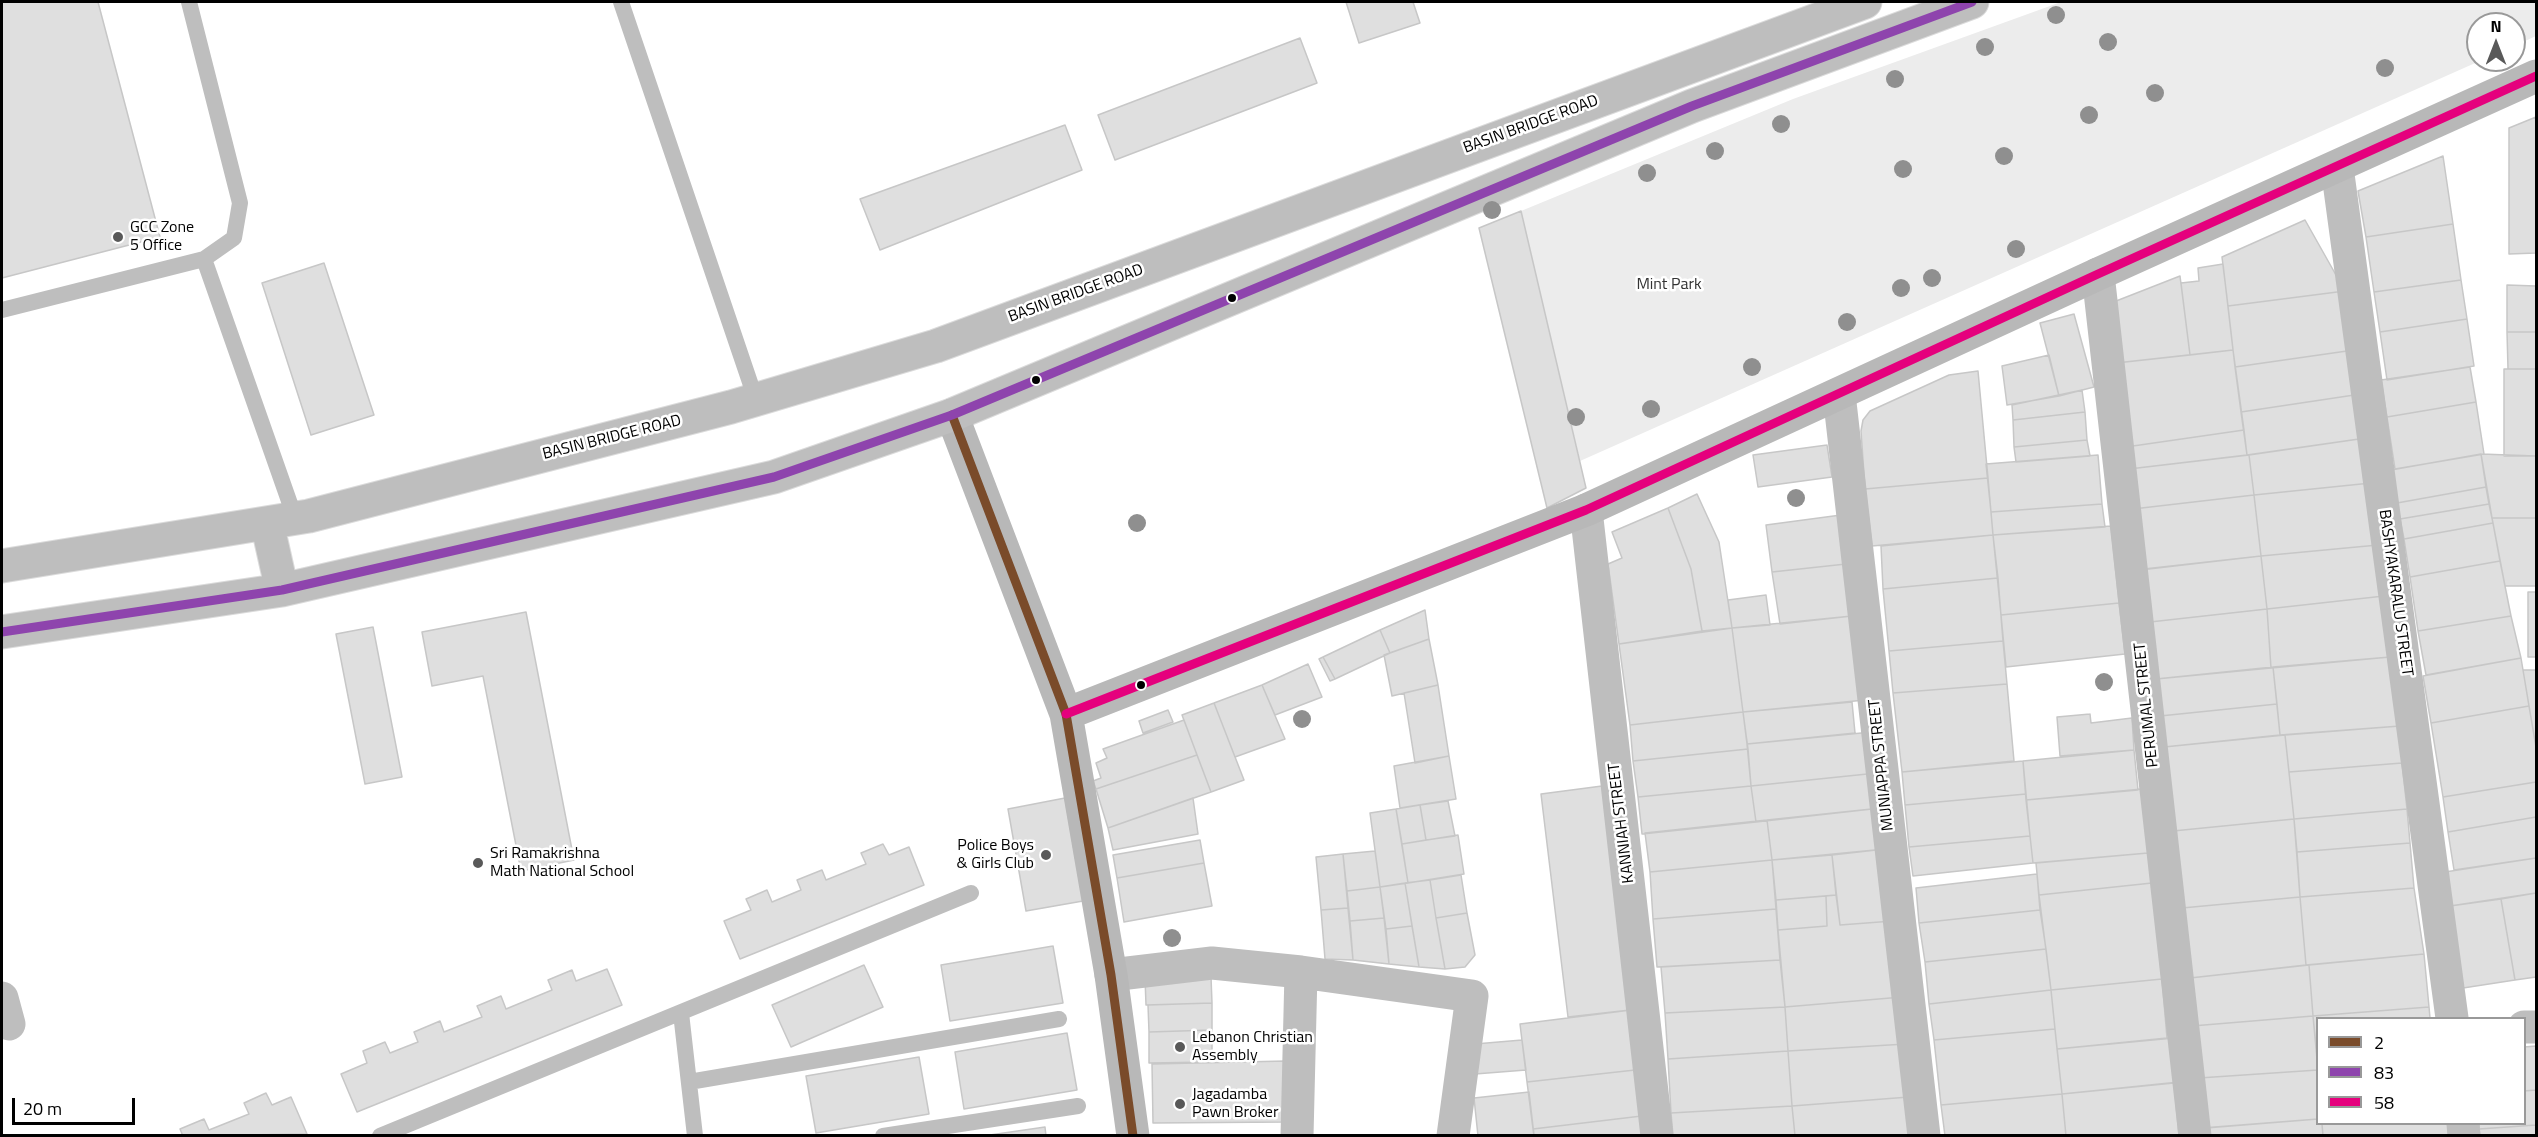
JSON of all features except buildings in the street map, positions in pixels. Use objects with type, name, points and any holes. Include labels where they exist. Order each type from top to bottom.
[{"type":"main road","name":"BASIN BRIDGE ROAD","points":[[2,566],[281,520],[756,400],[936,346],[1864,2]]},
{"type":"main road","points":[[2,632],[282,590],[774,477],[952,416],[1692,106],[1972,2]]},
{"type":"main road","points":[[1066,714],[1586,510],[2098,274],[2536,76]]},
{"type":"main road","name":"BASHYAKARALU STREET","points":[[2337,167],[2452,1017]]},
{"type":"main road","name":"PERUMAL STREET","points":[[2098,274],[2195,1136]]},
{"type":"main road","name":"MUNIAPPA STREET","points":[[1839,394],[1924,1136]]},
{"type":"main road","points":[[952,416],[1066,714],[1111,975],[1133,1136]]},
{"type":"main road","name":"KANNIAH STREET","points":[[1586,510],[1657,1136]]},
{"type":"main road","points":[[281,520],[282,590]]},
{"type":"main road","points":[[1111,975],[1212,963],[1301,972],[1472,996],[1453,1136]]},
{"type":"main road","points":[[1297,1136],[1301,972]]},
{"type":"lane","points":[[2,310],[204,259],[234,238],[240,203],[189,2]]},
{"type":"lane","points":[[621,2],[756,400]]},
{"type":"lane","points":[[204,259],[281,520]]},
{"type":"lane","points":[[380,1136],[971,893]]},
{"type":"lane","points":[[681,1013],[695,1136]]},
{"type":"lane","points":[[689,1083],[1059,1019]]},
{"type":"lane","points":[[883,1136],[1078,1106]]},
{"type":"green space","name":"Mint Park","points":[[2061,2],[2536,2],[2536,36],[2526,41],[2526,12],[2466,12],[2466,67],[1580,461],[1521,211],[1793,99]]},
{"type":"transit line","name":"83","points":[[2,632],[282,590],[774,477],[952,415],[1692,106],[1972,2]]},
{"type":"transit line","name":"58","points":[[1066,714],[1586,510],[2098,274],[2536,76]]},
{"type":"transit line","name":"2","points":[[952,415],[1066,714],[1111,975],[1133,1136]]},
{"type":"place","name":"GCC Zone 5 Office","points":[[118,237]]},
{"type":"place","name":"Police Boys & Girls Club","points":[[1046,855]]},
{"type":"place","name":"Sri Ramakrishna Math National School","points":[[478,863]]},
{"type":"place","name":"Lebanon Christian Assembly","points":[[1180,1047]]},
{"type":"place","name":"Jagadamba Pawn Broker","points":[[1180,1104]]}]
